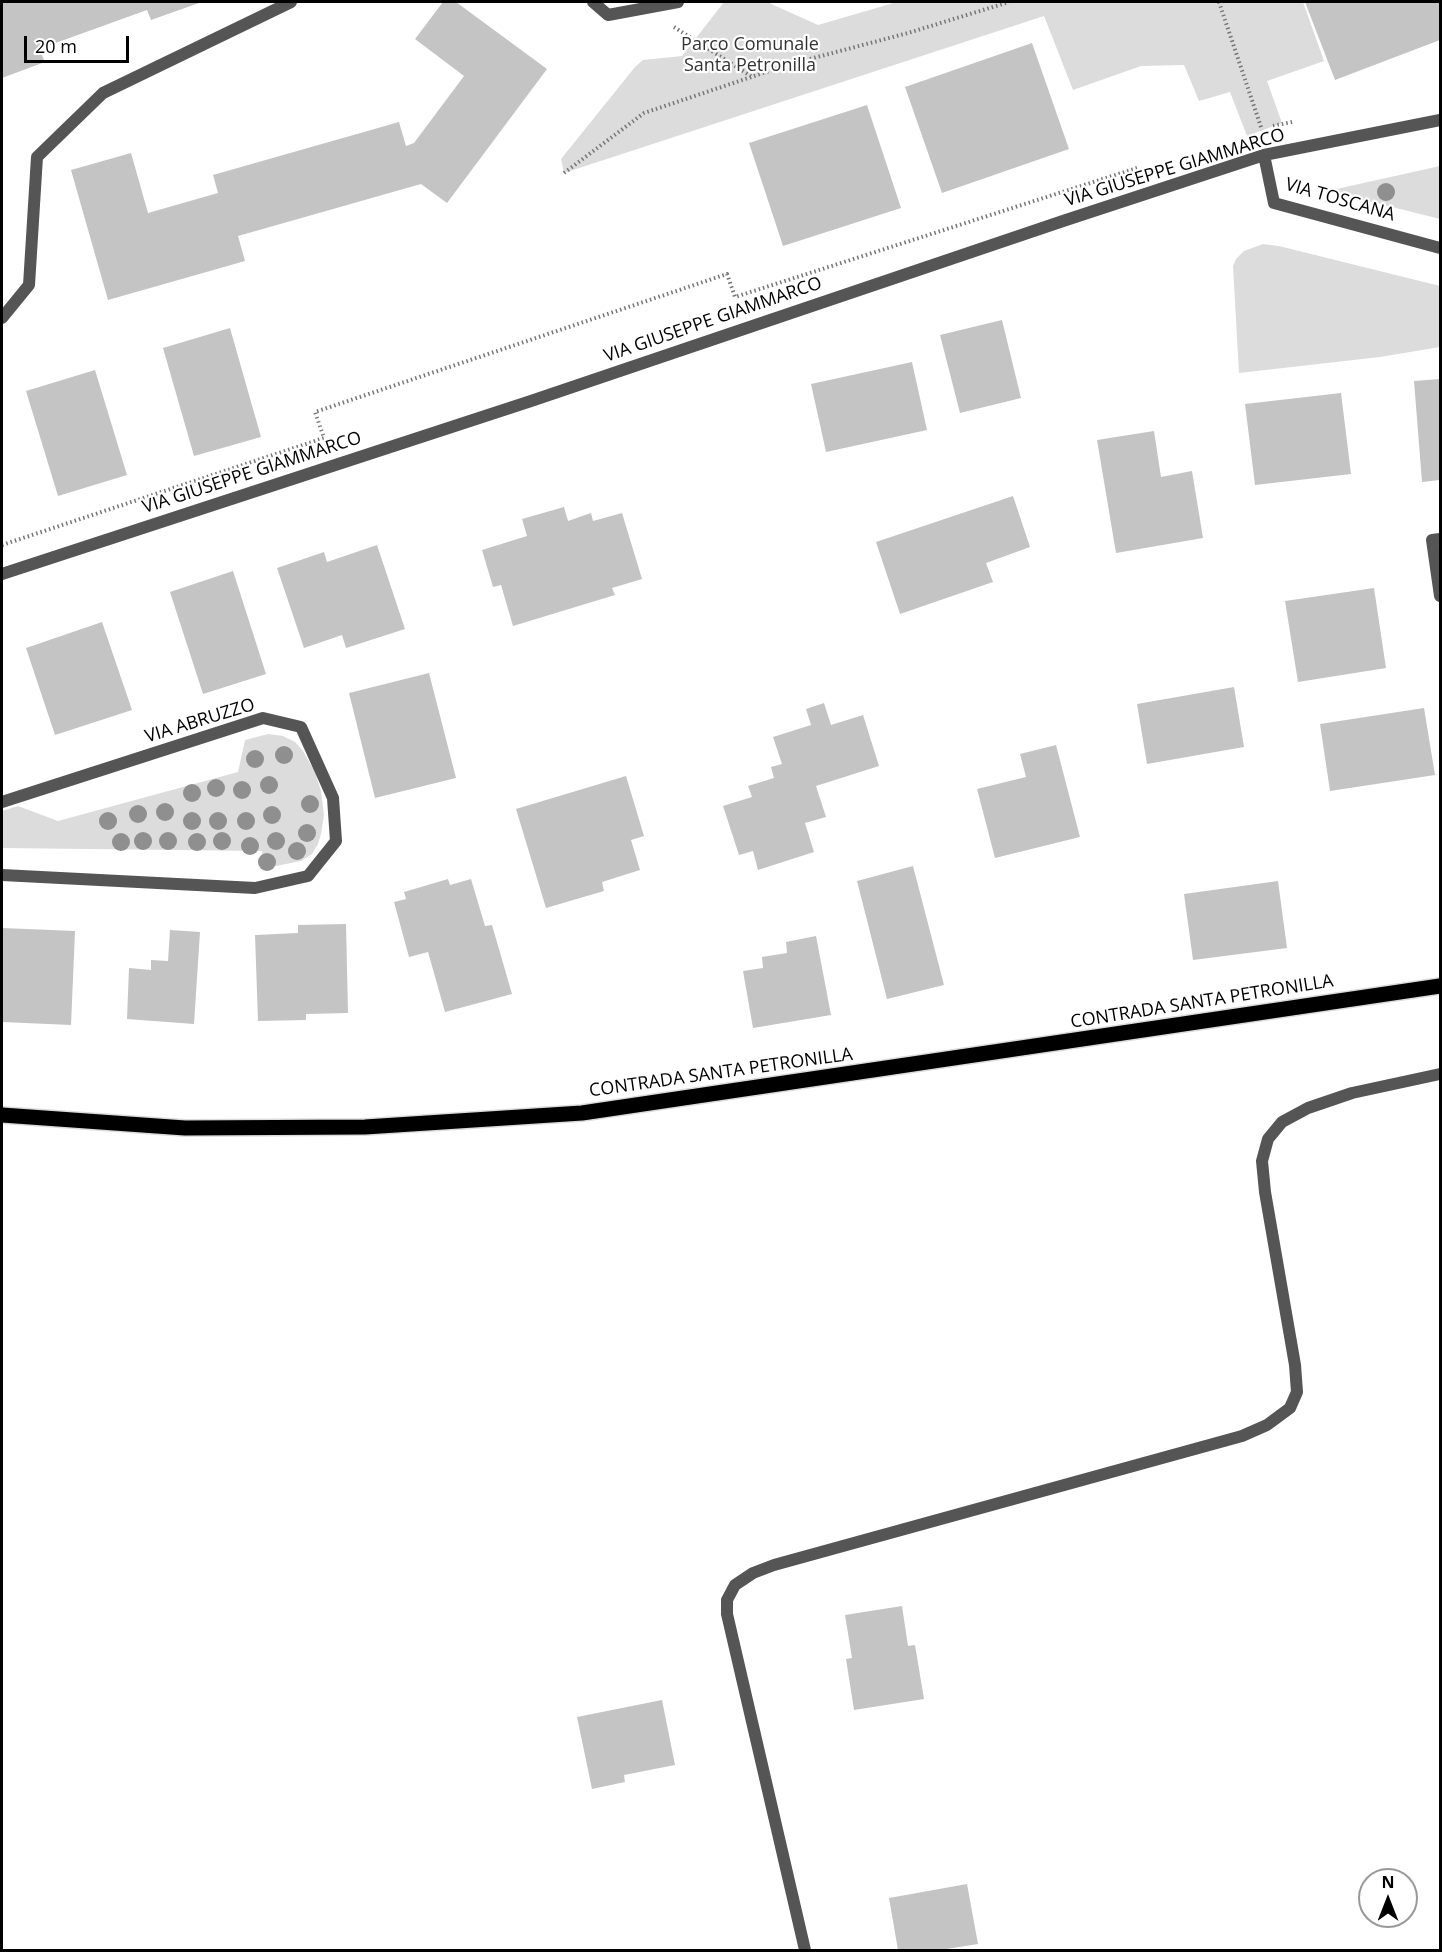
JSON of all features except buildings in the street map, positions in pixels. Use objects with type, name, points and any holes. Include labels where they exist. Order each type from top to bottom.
[{"type":"main road","name":"CONTRADA SANTA PETRONILLA","points":[[2,1114],[185,1128],[365,1126],[582,1113],[1440,986]]},
{"type":"street","points":[[2,318],[29,285],[37,157],[103,93],[291,2]]},
{"type":"street","points":[[593,2],[608,15],[678,2]]},
{"type":"street","name":"VIA GIUSEPPE GIAMMARCO","points":[[2,574],[531,401],[1264,155],[1440,120]]},
{"type":"street","name":"VIA TOSCANA","points":[[1264,155],[1274,202],[1440,248]]},
{"type":"street","points":[[1440,539],[1432,540],[1440,596]]},
{"type":"street","name":"VIA ABRUZZO","points":[[2,802],[263,718],[301,727],[333,798],[336,841],[308,876],[255,888],[2,875]]},
{"type":"street","points":[[805,1950],[727,1614],[727,1600],[735,1585],[753,1573],[774,1564],[1242,1436],[1267,1425],[1290,1408],[1297,1392],[1295,1365],[1265,1192],[1262,1161],[1268,1139],[1282,1122],[1308,1108],[1352,1093],[1440,1074]]},
{"type":"path","points":[[564,173],[644,113],[787,65],[908,33],[1009,2]]},
{"type":"path","points":[[1219,2],[1262,130]]},
{"type":"path","points":[[644,8],[751,77]]},
{"type":"path","points":[[1255,133],[1282,123],[1302,121]]},
{"type":"path","points":[[2,545],[324,438],[315,412],[727,274],[735,297],[1141,167]]},
{"type":"green space","name":"Parco Comunale Santa Petronilla","points":[[724,2],[767,2],[818,25],[897,2],[1303,2],[1324,61],[1267,81],[1282,123],[1247,136],[1230,92],[1199,101],[1184,65],[1141,66],[1073,90],[1044,16],[564,173],[561,159],[635,67],[643,60],[682,56]]},
{"type":"green space","points":[[1440,166],[1440,219],[1332,190]]},
{"type":"green space","points":[[1263,244],[1440,286],[1440,347],[1380,357],[1239,373],[1233,266],[1244,251]]},
{"type":"green space","points":[[268,734],[283,736],[295,742],[315,772],[321,791],[324,815],[321,834],[312,854],[301,861],[261,869],[262,851],[2,848],[2,811],[18,806],[58,821],[238,772],[245,740]]}]
